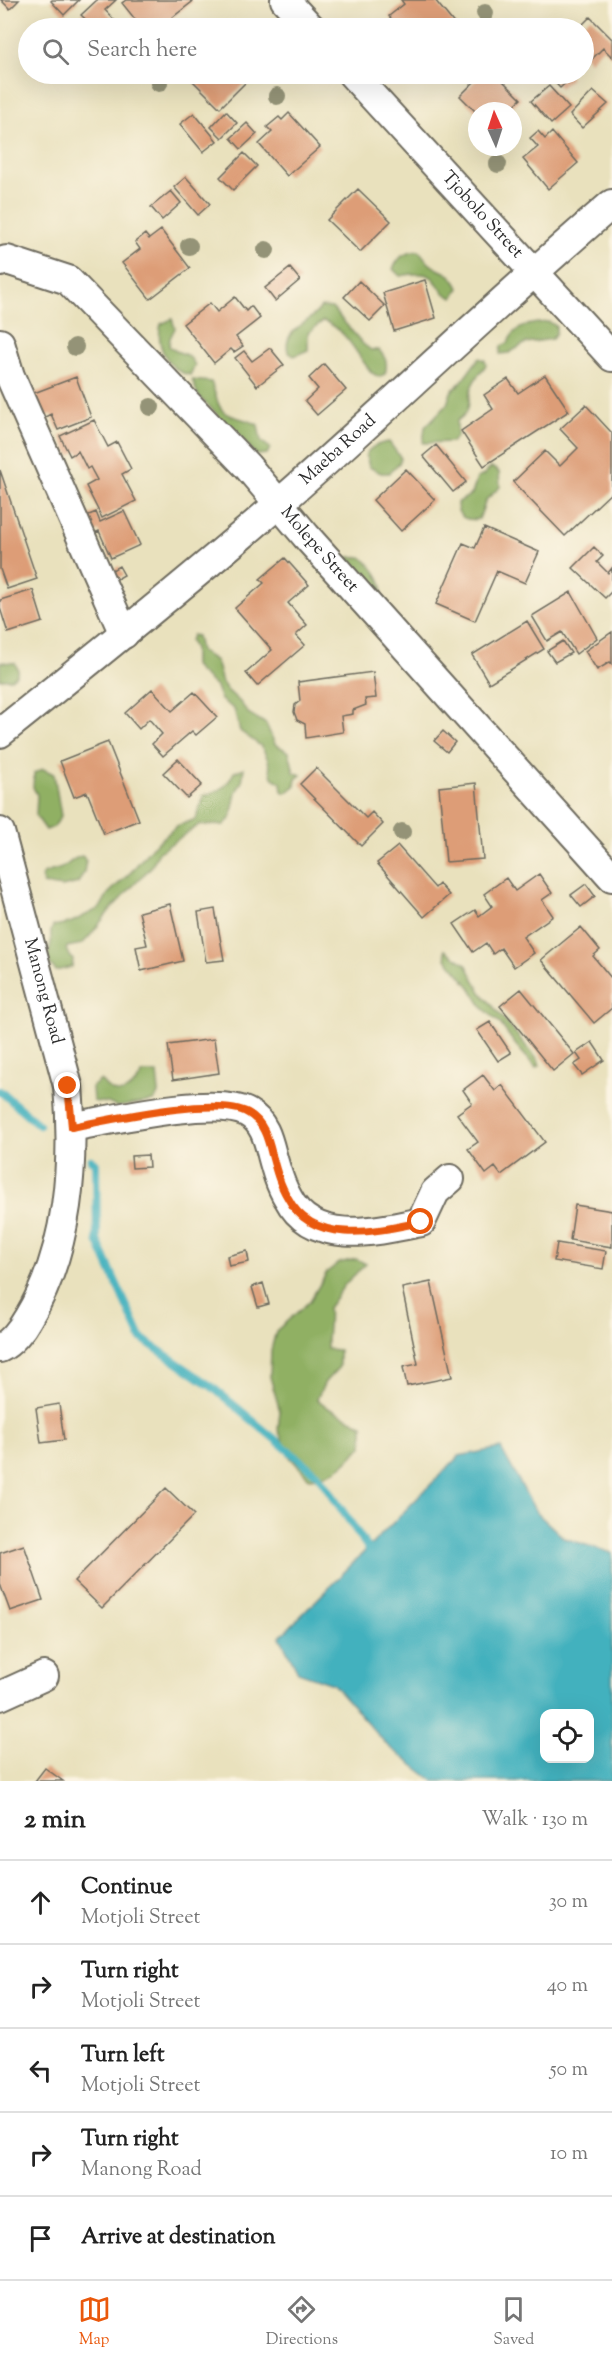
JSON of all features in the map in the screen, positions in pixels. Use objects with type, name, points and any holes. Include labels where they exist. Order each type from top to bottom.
[{"type":"street","points":[[285,0],[302,18]]},
{"type":"street","name":"Tjobolo Street","points":[[361,84],[612,357]]},
{"type":"street","name":"Maeba Road","points":[[0,733],[124,634],[279,504],[532,272],[612,204]]},
{"type":"street","name":"Molepe Street","points":[[0,261],[7,260],[68,280],[247,466],[612,877]]},
{"type":"street","points":[[0,343],[10,376],[124,634]]},
{"type":"street","name":"Manong Road","points":[[0,832],[68,1086],[72,1127],[67,1195],[57,1249],[41,1297],[23,1326],[2,1345]]},
{"type":"street","points":[[72,1127],[215,1106],[225,1106],[248,1113],[265,1130],[278,1176],[288,1200],[319,1227],[341,1232],[376,1231],[421,1222],[435,1192],[450,1179]]},
{"type":"street","points":[[0,1696],[44,1676]]},
{"type":"green space","points":[[418,251],[428,262],[455,281],[459,288],[453,298],[429,276],[409,274],[400,276],[393,269],[402,256]]},
{"type":"green space","points":[[321,307],[332,308],[363,344],[371,350],[379,350],[386,361],[385,374],[379,377],[372,373],[345,336],[323,321],[308,333],[308,350],[294,356],[288,352],[289,337]]},
{"type":"green space","points":[[172,319],[175,328],[169,346],[189,356],[195,365],[190,375],[175,368],[165,356],[162,348],[161,324]]},
{"type":"green space","points":[[549,322],[556,326],[556,333],[552,339],[526,343],[509,353],[500,354],[501,346],[508,343],[519,329],[530,324]]},
{"type":"green space","points":[[479,358],[485,360],[486,365],[472,386],[468,409],[457,421],[457,436],[452,442],[423,443],[425,427],[447,404],[451,392]]},
{"type":"green space","points":[[192,380],[211,382],[218,404],[225,413],[258,425],[261,441],[270,448],[267,454],[256,455],[239,435],[221,424],[217,414],[199,397]]},
{"type":"green space","points":[[389,442],[401,458],[399,463],[389,473],[381,473],[369,467],[366,454],[368,451],[376,445]]},
{"type":"green space","points":[[491,467],[499,472],[500,487],[486,500],[479,519],[463,517],[457,508],[457,503],[472,494],[477,478],[484,475]]},
{"type":"green space","points":[[349,557],[361,557],[369,564],[380,579],[381,595],[375,593],[346,564]]},
{"type":"green space","points":[[192,635],[197,636],[200,651],[216,661],[222,683],[227,690],[248,713],[266,724],[275,744],[289,752],[294,772],[301,775],[296,779],[295,786],[286,793],[282,791],[281,783],[272,777],[262,747],[240,731],[234,709],[221,700],[216,687],[194,665],[194,649],[190,641]]},
{"type":"green space","points":[[0,662],[15,663],[18,670],[16,675],[11,679],[0,679]]},
{"type":"green space","points":[[244,768],[231,818],[224,825],[199,825],[159,852],[151,867],[110,910],[89,937],[82,944],[67,947],[66,950],[73,960],[72,967],[56,971],[48,959],[53,926],[70,923],[100,908],[108,894],[152,847],[177,826],[196,819],[203,796],[222,788],[234,772]]},
{"type":"green space","points":[[43,769],[54,774],[61,816],[54,827],[46,830],[36,816],[37,795],[33,787],[34,773]]},
{"type":"green space","points":[[82,856],[86,860],[84,872],[78,883],[62,887],[43,884],[42,875],[62,868]]},
{"type":"green space","points":[[445,950],[466,964],[481,992],[538,1060],[540,1066],[536,1068],[499,1022],[483,1008],[470,987],[446,958]]},
{"type":"green space","points":[[143,1073],[157,1073],[159,1092],[154,1101],[117,1107],[93,1101],[92,1087],[101,1080],[113,1091],[124,1092],[134,1085]]},
{"type":"green space","points":[[356,1259],[366,1264],[346,1283],[328,1308],[327,1349],[339,1350],[339,1367],[325,1382],[317,1399],[330,1409],[363,1425],[363,1445],[346,1463],[333,1472],[309,1478],[290,1457],[278,1430],[280,1411],[270,1377],[271,1350],[276,1331],[310,1301],[327,1272],[339,1263]]},
{"type":"water","points":[[501,1448],[536,1512],[564,1538],[612,1553],[612,1781],[434,1781],[387,1745],[333,1684],[298,1672],[280,1637],[459,1456]]},
{"type":"building","points":[[1,0],[19,0],[10,9]]},
{"type":"building","points":[[52,0],[79,0],[64,15]]},
{"type":"building","points":[[97,0],[116,0],[105,10],[112,18],[84,18],[81,15]]},
{"type":"building","points":[[126,0],[191,0],[192,2],[172,18],[134,18],[122,3]]},
{"type":"building","points":[[401,0],[435,0],[450,18],[391,18],[389,16],[404,4]]},
{"type":"building","points":[[594,21],[612,39],[612,57],[603,48],[594,57]]},
{"type":"building","points":[[196,84],[244,84],[220,108]]},
{"type":"building","points":[[472,84],[506,84],[521,99],[518,102],[468,102],[468,104],[460,96]]},
{"type":"building","points":[[549,86],[569,108],[551,124],[531,101]]},
{"type":"building","points":[[593,91],[608,104],[582,128],[570,115]]},
{"type":"building","points":[[226,111],[237,123],[222,138],[211,127]]},
{"type":"building","points":[[194,113],[217,141],[203,152],[180,124]]},
{"type":"building","points":[[289,113],[320,147],[287,176],[259,144],[272,132],[267,127],[279,117],[282,120]]},
{"type":"building","points":[[247,123],[257,134],[241,149],[231,138]]},
{"type":"building","points":[[538,131],[545,139],[552,132],[578,163],[548,189],[523,159],[538,147],[530,138]]},
{"type":"building","points":[[244,153],[257,166],[233,190],[220,177]]},
{"type":"building","points":[[186,177],[210,204],[198,215],[174,187]]},
{"type":"building","points":[[358,189],[391,221],[360,252],[327,220]]},
{"type":"building","points":[[171,191],[181,203],[162,220],[151,207]]},
{"type":"building","points":[[161,230],[190,268],[150,299],[122,263],[140,249],[135,242],[145,234],[149,239]]},
{"type":"building","points":[[290,268],[300,280],[275,301],[265,288]]},
{"type":"building","points":[[425,280],[436,318],[394,331],[383,293]]},
{"type":"building","points":[[359,281],[385,306],[370,321],[344,297]]},
{"type":"building","points":[[235,297],[246,311],[251,306],[260,318],[236,337],[243,346],[234,352],[231,349],[214,363],[183,324],[210,303],[217,312]]},
{"type":"building","points":[[270,348],[284,365],[257,386],[235,358],[244,351],[252,361]]},
{"type":"building","points":[[324,364],[346,390],[317,415],[305,401],[318,389],[309,378]]},
{"type":"building","points":[[545,375],[569,411],[484,466],[461,431],[493,409],[484,395],[508,379],[518,393]]},
{"type":"building","points":[[76,377],[91,417],[58,430],[51,414],[43,418],[34,393]]},
{"type":"building","points":[[586,405],[612,433],[612,492],[565,536],[513,482],[545,451],[560,466],[578,448],[560,429]]},
{"type":"building","points":[[94,420],[108,447],[117,442],[131,469],[122,474],[136,501],[102,518],[86,486],[97,480],[90,467],[87,469],[78,451],[70,456],[60,436]]},
{"type":"building","points":[[436,445],[466,482],[453,492],[423,456]]},
{"type":"building","points":[[406,469],[435,500],[401,531],[373,500]]},
{"type":"building","points":[[0,470],[37,579],[7,589],[0,569]]},
{"type":"building","points":[[124,511],[140,545],[111,558],[99,531],[90,535],[82,518],[96,512],[100,522]]},
{"type":"building","points":[[484,528],[539,552],[525,583],[497,571],[475,621],[436,604],[463,543],[475,548]]},
{"type":"building","points":[[594,547],[603,556],[597,562],[608,573],[612,568],[612,591],[605,598],[573,568]]},
{"type":"building","points":[[285,558],[309,585],[288,603],[307,625],[296,635],[305,645],[257,686],[246,673],[272,650],[235,608],[264,583],[260,579]]},
{"type":"building","points":[[119,566],[124,575],[110,583],[105,574]]},
{"type":"building","points":[[33,590],[43,622],[8,633],[0,608],[0,600]]},
{"type":"building","points":[[571,592],[597,638],[576,654],[562,632],[547,641],[532,616]]},
{"type":"building","points":[[527,621],[544,649],[489,683],[472,655]]},
{"type":"building","points":[[612,632],[612,664],[610,662],[597,670],[585,651]]},
{"type":"building","points":[[563,641],[571,653],[555,662],[547,651]]},
{"type":"building","points":[[373,672],[376,698],[365,699],[366,705],[353,710],[353,714],[341,716],[343,732],[306,738],[305,724],[297,720],[294,712],[295,705],[300,701],[298,682]]},
{"type":"building","points":[[152,689],[172,711],[194,692],[217,717],[196,735],[192,731],[163,756],[152,744],[162,734],[149,719],[139,729],[125,713]]},
{"type":"building","points":[[443,731],[455,742],[447,752],[434,741]]},
{"type":"building","points":[[108,742],[139,820],[104,834],[87,792],[74,797],[60,761]]},
{"type":"building","points":[[178,759],[202,785],[187,798],[163,773]]},
{"type":"building","points":[[316,768],[366,818],[372,812],[383,824],[361,846],[300,784]]},
{"type":"building","points":[[476,783],[483,859],[446,862],[439,787]]},
{"type":"building","points":[[398,846],[435,888],[439,884],[449,895],[424,917],[377,863]]},
{"type":"building","points":[[539,874],[552,893],[542,900],[553,916],[523,937],[534,953],[514,967],[501,948],[493,954],[486,943],[473,952],[454,924],[475,910],[479,916],[492,906],[484,894],[506,878],[515,891]]},
{"type":"building","points":[[586,884],[595,896],[581,907],[571,895]]},
{"type":"building","points":[[170,904],[183,961],[141,971],[136,947],[147,945],[139,912]]},
{"type":"building","points":[[215,909],[224,960],[206,962],[198,912]]},
{"type":"building","points":[[581,927],[600,950],[593,956],[612,979],[612,1008],[594,1023],[541,960]]},
{"type":"building","points":[[521,989],[574,1054],[553,1071],[500,1006]]},
{"type":"building","points":[[490,1022],[511,1053],[498,1061],[477,1030]]},
{"type":"building","points":[[214,1039],[219,1073],[173,1080],[168,1045]]},
{"type":"building","points":[[592,1042],[604,1060],[582,1075],[574,1065],[581,1060],[576,1053]]},
{"type":"building","points":[[483,1075],[495,1091],[502,1085],[545,1142],[501,1175],[495,1167],[486,1174],[468,1149],[478,1142],[457,1114],[472,1103],[463,1090]]},
{"type":"building","points":[[148,1155],[149,1167],[132,1168],[131,1156]]},
{"type":"building","points":[[575,1205],[612,1211],[612,1247],[570,1240]]},
{"type":"building","points":[[557,1243],[606,1251],[603,1269],[554,1261]]},
{"type":"building","points":[[247,1251],[249,1262],[229,1266],[227,1256]]},
{"type":"building","points":[[431,1282],[452,1377],[407,1386],[403,1367],[418,1364],[402,1288]]},
{"type":"building","points":[[263,1283],[269,1304],[258,1307],[252,1287]]},
{"type":"building","points":[[59,1404],[64,1440],[41,1443],[36,1408]]},
{"type":"building","points":[[166,1488],[194,1515],[102,1608],[74,1581]]},
{"type":"building","points":[[24,1545],[43,1600],[10,1611],[0,1584],[0,1553]]},
{"type":"building","points":[[45,1768],[63,1781],[35,1781]]},
{"type":"waterway","points":[[0,1091],[39,1125]]},
{"type":"waterway","points":[[91,1160],[96,1163],[97,1240],[141,1338],[211,1386],[318,1475],[368,1548],[375,1554]]},
{"type":"route","points":[[68,1086],[72,1127],[184,1109],[225,1106],[248,1113],[265,1130],[278,1176],[288,1200],[319,1227],[341,1232],[376,1231],[421,1222]]}]
